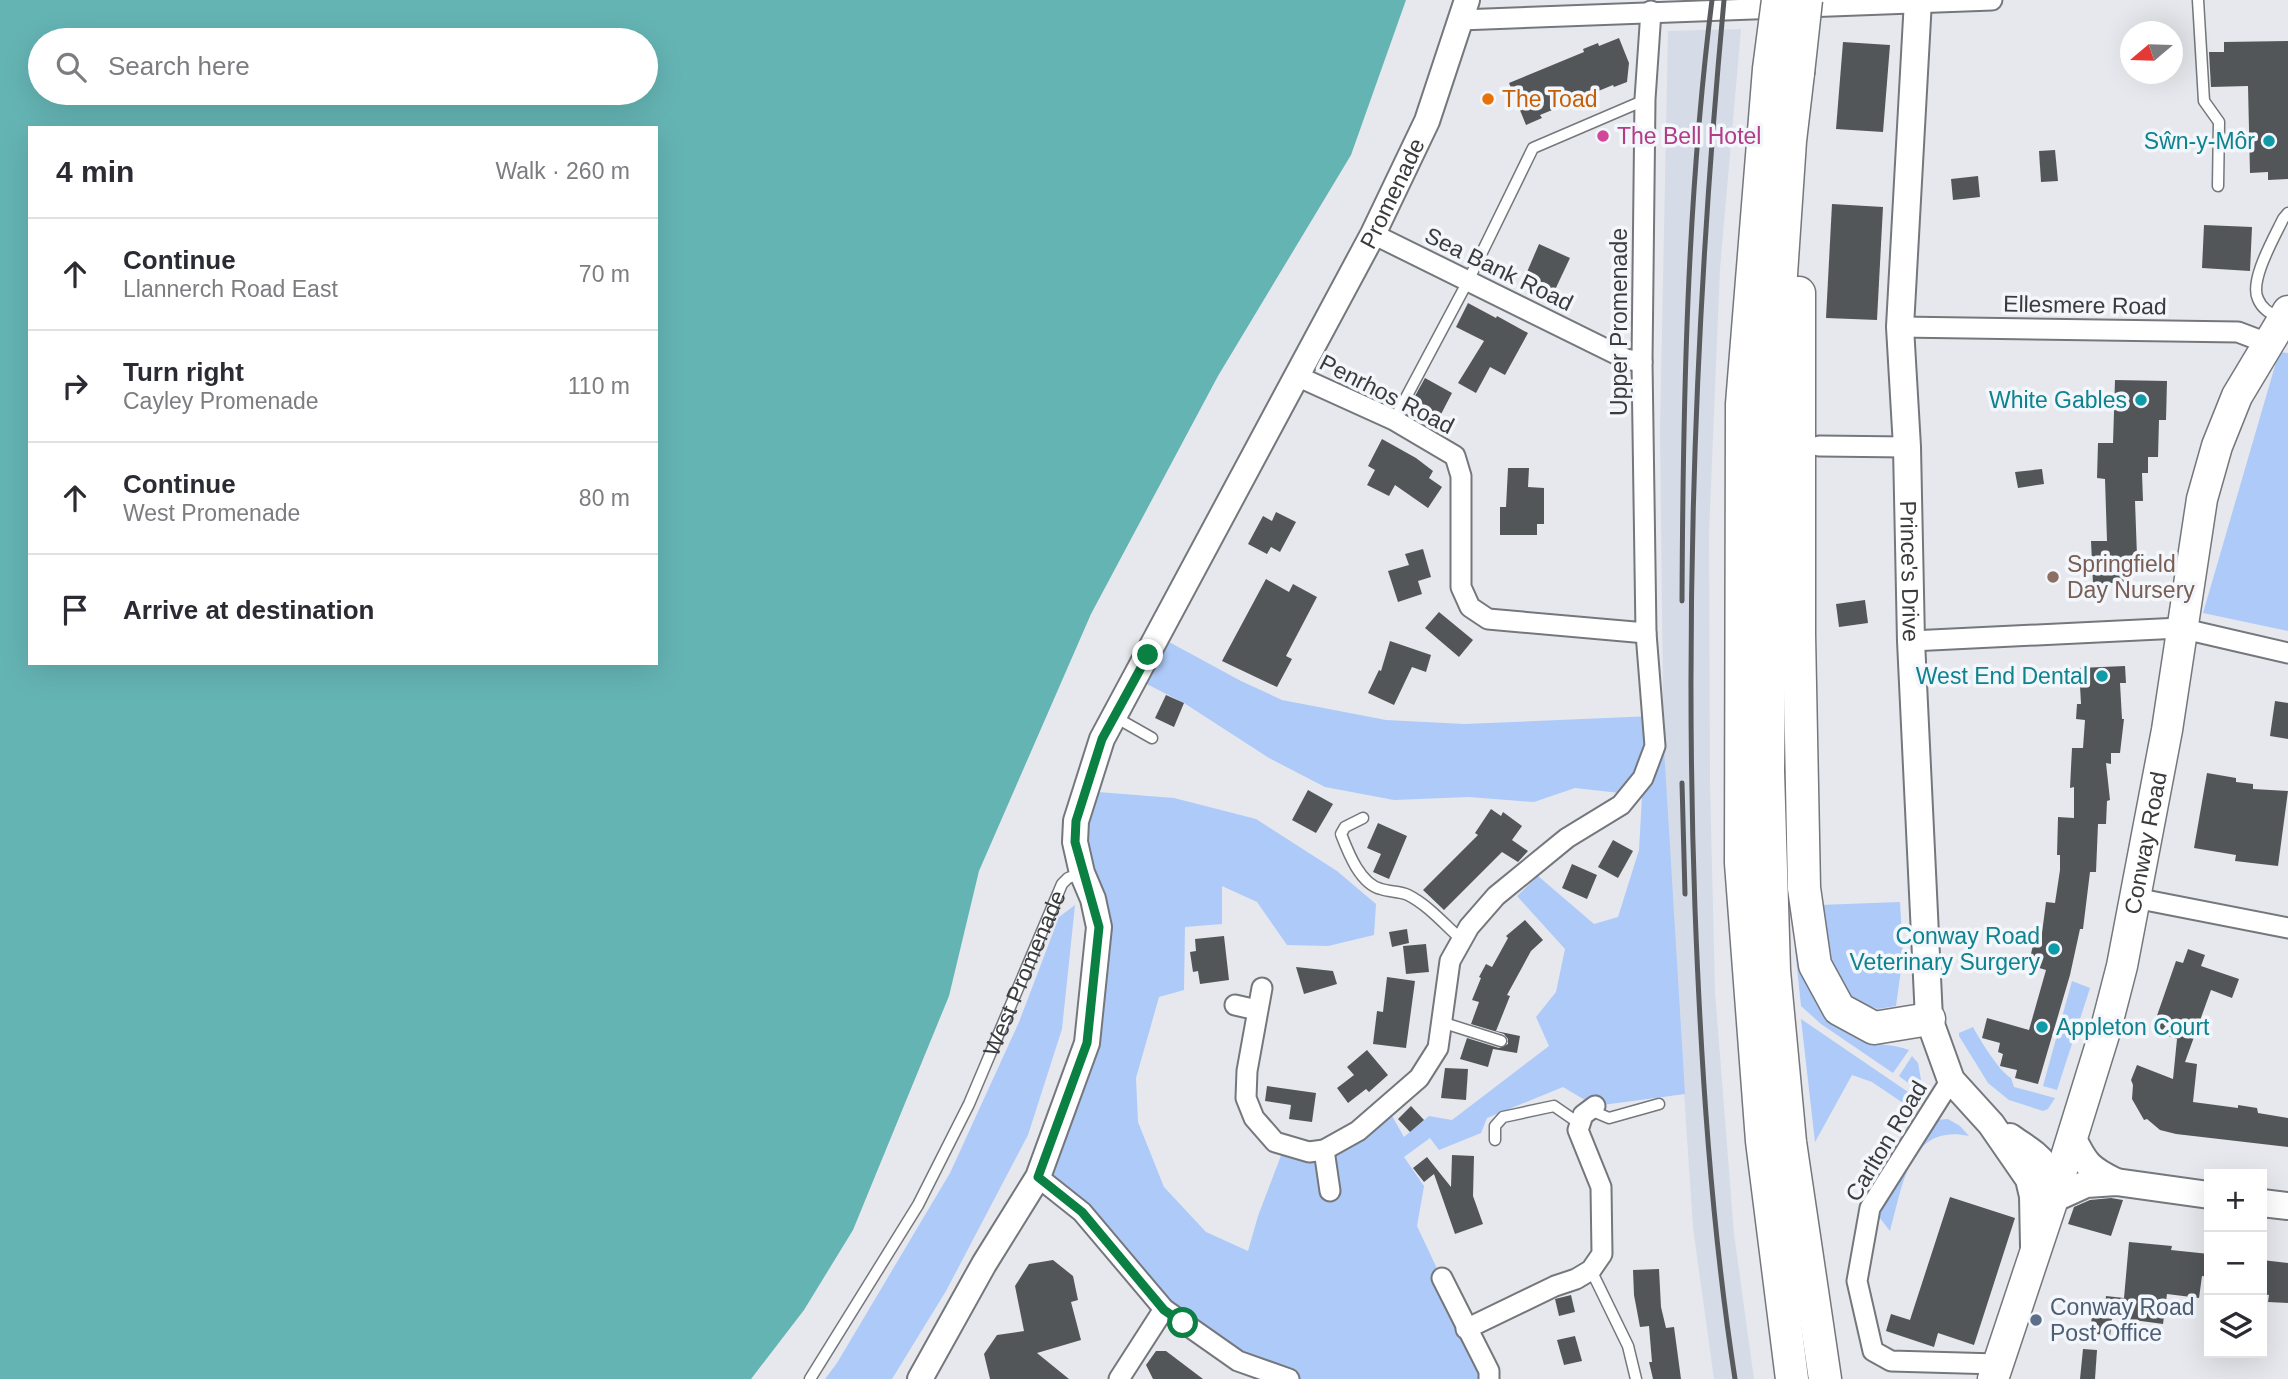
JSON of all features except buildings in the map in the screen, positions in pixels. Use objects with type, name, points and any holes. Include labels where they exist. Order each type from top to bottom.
[{"type":"highway","points":[[1778,0],[1799,239],[1799,634],[1804,888],[1815,965],[1839,1009],[1874,1028],[1929,1019]]},
{"type":"highway","points":[[1771,1379],[1750,1149],[1741,863],[1742,404],[1783,71],[1806,0]]},
{"type":"highway","points":[[1790,141],[1772,408],[1768,784],[1774,971],[1790,1142],[1825,1379]]},
{"type":"highway","points":[[1741,863],[1762,1141],[1792,1379]]},
{"type":"main road","name":"Prince's Drive","points":[[1918,2],[1900,327],[1907,447],[1911,641],[1929,1019],[1951,1080],[1991,1124],[2029,1179],[2033,1196],[2034,1253]]},
{"type":"main road","name":"Conway Road","points":[[1995,1372],[2053,1199],[2122,966],[2167,730],[2180,628],[2202,499],[2217,446],[2237,396],[2281,324]]},
{"type":"main road","name":"Prince's Drive","points":[[1991,1124],[2041,1160],[2051,1176],[2053,1199]]},
{"type":"main road","points":[[2072,1137],[2083,1160],[2095,1172],[2116,1182]]},
{"type":"main road","points":[[2053,1199],[2086,1184],[2116,1182],[2204,1194]]},
{"type":"main road","points":[[2267,1204],[2288,1206]]},
{"type":"street","points":[[1464,10],[1992,0]]},
{"type":"street","name":"Upper Promenade","points":[[1324,1150],[1358,1132],[1419,1079],[1438,1048],[1450,961],[1469,927],[1496,896],[1567,838],[1621,805],[1643,778],[1655,746],[1646,634],[1642,362],[1646,99],[1655,8]]},
{"type":"street","name":"Promenade","points":[[1299,377],[1373,234],[1427,121],[1464,10]]},
{"type":"street","name":"Sea Bank Road","points":[[1373,234],[1626,359],[1642,362]]},
{"type":"street","name":"Ellesmere Road","points":[[1900,327],[2238,332],[2281,324]]},
{"type":"street","name":"Penrhos Road","points":[[1299,377],[1394,420],[1455,456],[1461,476],[1461,587],[1470,607],[1489,619],[1646,634]]},
{"type":"street","name":"West Promenade","points":[[1082,873],[1075,842],[1076,821],[1102,739],[1299,377]]},
{"type":"street","points":[[1819,446],[1907,447]]},
{"type":"street","points":[[1911,641],[2180,628],[2288,653]]},
{"type":"street","points":[[920,1379],[984,1265],[1038,1177],[1087,1043],[1099,927],[1093,899],[1082,873]]},
{"type":"street","points":[[2135,898],[2288,928]]},
{"type":"street","points":[[1262,988],[1246,1098],[1254,1118],[1275,1142],[1309,1152],[1324,1150],[1330,1191]]},
{"type":"street","points":[[1235,1005],[1257,1010]]},
{"type":"street","name":"Carlton Road","points":[[1951,1080],[1870,1208],[1857,1281],[1873,1351],[1891,1361],[1995,1372]]},
{"type":"street","points":[[1466,1329],[1591,1270],[1602,1254],[1601,1187],[1578,1130],[1588,1113]]},
{"type":"street","points":[[1038,1177],[1082,1212],[1164,1310],[1238,1361],[1289,1379]]},
{"type":"street","points":[[1442,1278],[1489,1371],[1489,1379]]},
{"type":"street","points":[[1119,1379],[1164,1310]]},
{"type":"lane","points":[[2198,0],[2204,101],[2218,122],[2218,186]]},
{"type":"lane","points":[[1394,420],[1468,281],[1533,148],[1646,99]]},
{"type":"lane","points":[[2281,324],[2265,310],[2257,298],[2255,281],[2288,213]]},
{"type":"lane","points":[[1114,717],[1152,738]]},
{"type":"lane","points":[[1363,818],[1345,827],[1341,834],[1347,850],[1368,881],[1377,889],[1407,894],[1431,911],[1462,940]]},
{"type":"lane","name":"West Promenade","points":[[810,1379],[918,1205],[969,1104],[1062,884],[1082,873]]},
{"type":"lane","points":[[1441,1022],[1501,1041]]},
{"type":"lane","points":[[1495,1140],[1495,1126],[1503,1117],[1555,1106],[1609,1118],[1659,1104]]},
{"type":"lane","points":[[1591,1270],[1628,1346],[1636,1379]]},
{"type":"shaded area","points":[[0,0],[1406,0],[1351,155],[1218,376],[1091,614],[979,871],[949,996],[853,1230],[804,1310],[751,1379],[0,1379]]},
{"type":"shaded area","points":[[1741,29],[1720,269],[1709,534],[1710,784],[1715,992],[1734,1234],[1754,1379],[1714,1379],[1693,1228],[1664,790],[1660,429],[1668,31]]},
{"type":"shaded area","points":[[2279,352],[2288,353],[2288,631],[2203,613]]},
{"type":"shaded area","points":[[1158,636],[1282,700],[1386,720],[1464,724],[1653,716],[1664,748],[1685,1094],[1595,1106],[1563,1087],[1487,1118],[1481,1133],[1439,1150],[1430,1138],[1404,1157],[1424,1186],[1417,1226],[1489,1379],[1289,1379],[1164,1309],[1038,1177],[1087,1043],[1099,927],[1082,873],[1085,791],[1174,798],[1256,819],[1337,871],[1376,904],[1374,935],[1328,946],[1287,945],[1257,902],[1222,886],[1222,924],[1185,927],[1184,990],[1159,997],[1136,1078],[1138,1122],[1164,1187],[1206,1232],[1248,1251],[1285,1145],[1324,1150],[1387,1107],[1404,1137],[1429,1116],[1452,1120],[1549,1046],[1536,1017],[1556,992],[1565,949],[1517,896],[1538,876],[1594,924],[1618,917],[1639,850],[1643,779],[1620,793],[1575,788],[1534,802],[1469,797],[1394,800],[1325,787],[1269,758],[1184,703],[1135,678]]},
{"type":"shaded area","points":[[1900,902],[1903,955],[1896,1006],[1878,1009],[1861,1003],[1847,992],[1833,971],[1819,905]]},
{"type":"shaded area","points":[[1075,905],[1062,1029],[1028,1135],[946,1291],[892,1379],[825,1379],[950,1173],[1019,1022],[1059,917]]},
{"type":"shaded area","points":[[1795,948],[1821,1000],[1851,1035],[1872,1043],[1909,1050],[1893,1073],[1821,1024],[1801,1006]]},
{"type":"shaded area","points":[[2072,981],[2090,988],[2057,1090],[2043,1086]]},
{"type":"shaded area","points":[[1801,1019],[1911,1094],[1906,1105],[1872,1082],[1852,1075],[1815,1142]]},
{"type":"shaded area","points":[[1973,1027],[1996,1062],[2011,1078],[2014,1087],[2055,1098],[2048,1109],[2043,1111],[2009,1100],[1988,1083],[1959,1036],[1959,1033]]},
{"type":"shaded area","points":[[1912,1056],[1918,1063],[1921,1080],[1915,1088],[1899,1076]]},
{"type":"shaded area","points":[[1948,1119],[1960,1126],[1969,1136],[1949,1135],[1933,1139],[1921,1149],[1905,1178],[1890,1231],[1879,1217],[1884,1203],[1935,1120]]},
{"type":"railway","points":[[1682,601],[1688,300],[1697,150],[1712,0]]},
{"type":"railway","points":[[1724,0],[1700,340],[1691,682],[1700,1027],[1713,1203],[1735,1379]]},
{"type":"railway","points":[[1682,783],[1685,894]]},
{"type":"place","name":"The Toad","points":[[1488,99]]},
{"type":"place","name":"The Bell Hotel","points":[[1603,136]]},
{"type":"place","name":"Sŵn-y-Môr","points":[[2269,141]]},
{"type":"place","name":"White Gables","points":[[2141,400]]},
{"type":"place","name":"Springfield Day Nursery","points":[[2053,577]]},
{"type":"place","name":"West End Dental","points":[[2102,676]]},
{"type":"place","name":"Conway Road Veterinary Surgery","points":[[2054,949]]},
{"type":"place","name":"Appleton Court","points":[[2042,1027]]},
{"type":"place","name":"Conway Road Post Office","points":[[2036,1320]]},
{"type":"route","points":[[1148,655],[1102,739],[1076,821],[1075,842],[1099,927],[1087,1043],[1038,1177],[1082,1212],[1164,1310],[1183,1323]]}]
